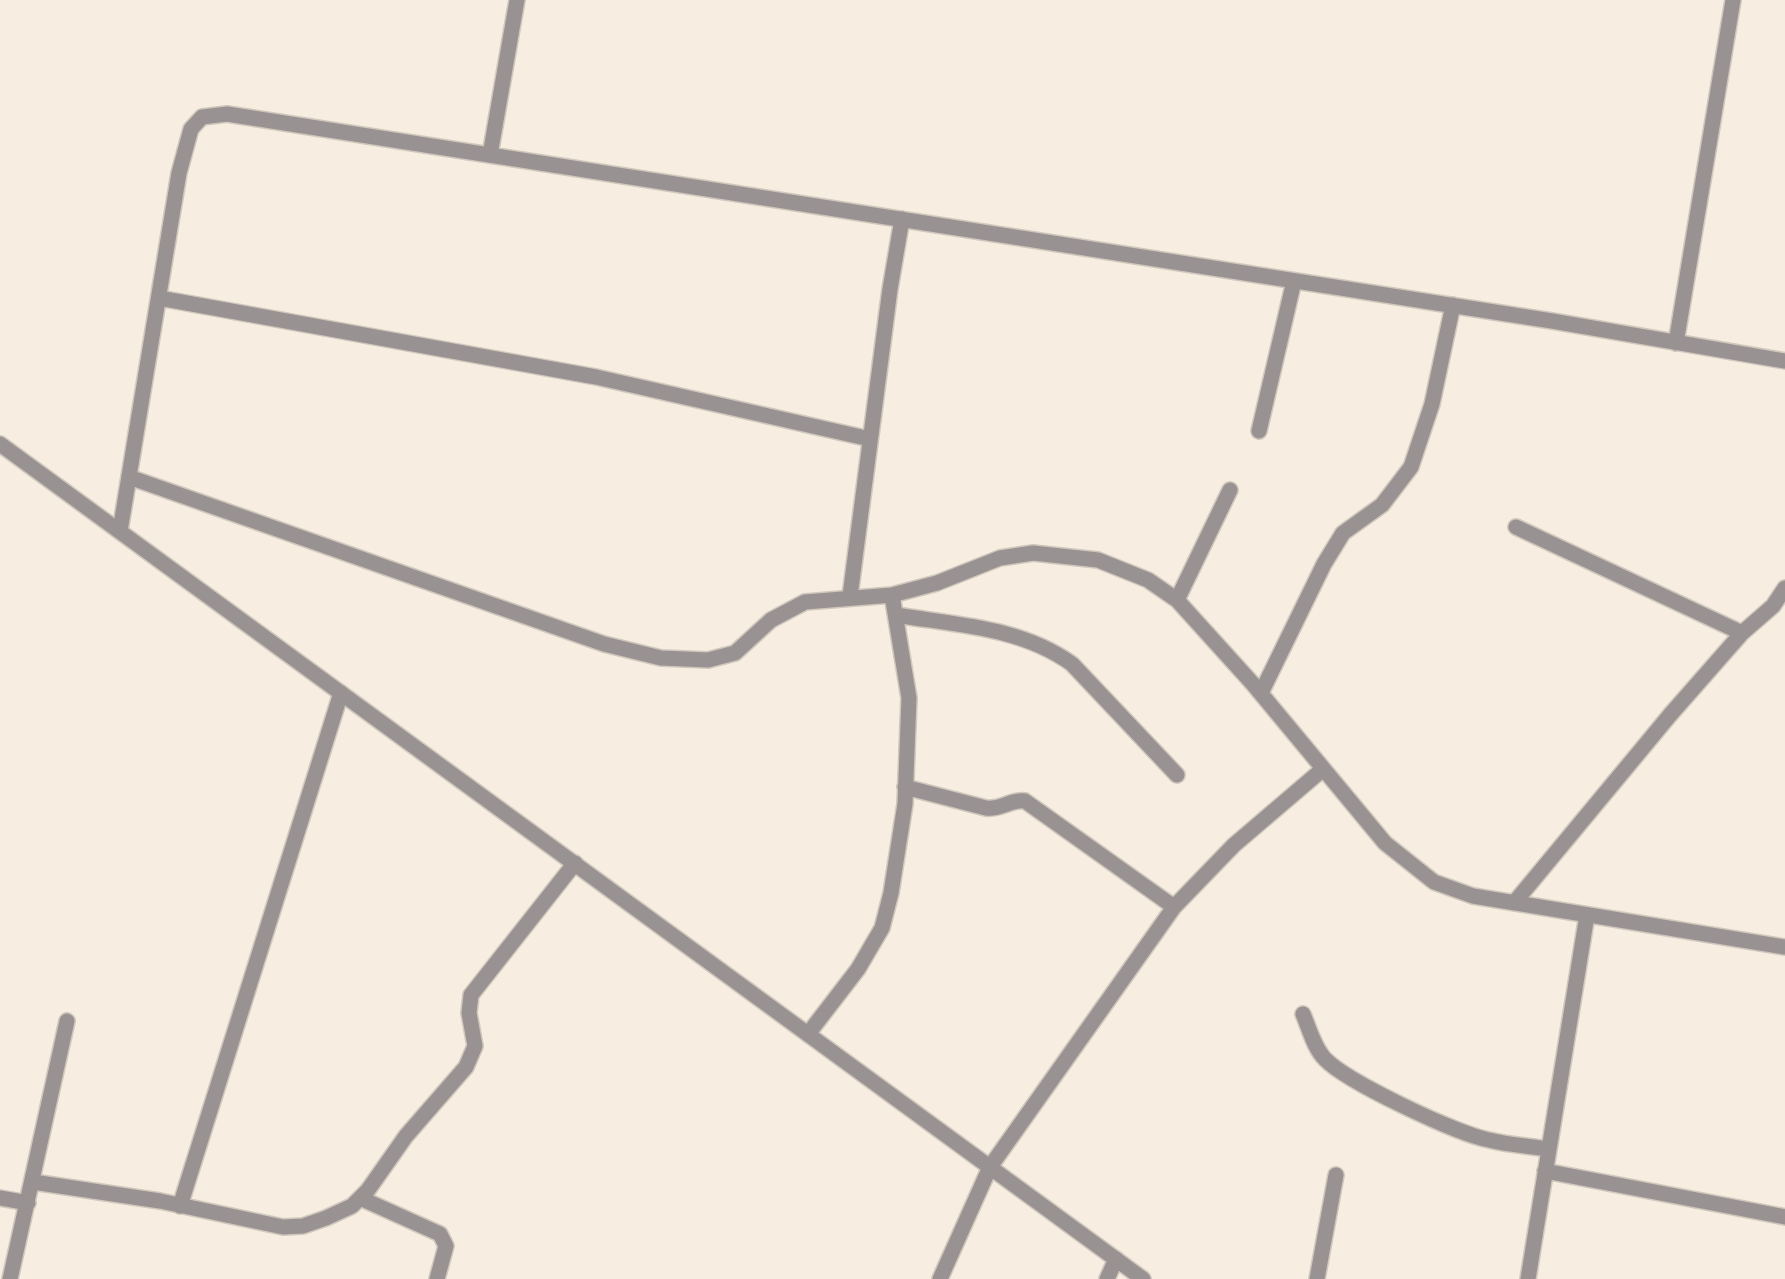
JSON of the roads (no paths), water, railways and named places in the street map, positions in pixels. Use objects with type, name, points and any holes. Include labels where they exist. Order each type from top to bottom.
[{"type":"street","points":[[490,155],[517,0]]},
{"type":"street","points":[[1676,343],[1733,0]]},
{"type":"street","points":[[120,531],[179,173],[191,129],[201,117],[227,114],[1453,305],[1785,362]]},
{"type":"street","points":[[850,596],[890,289],[902,219]]},
{"type":"street","points":[[1259,431],[1294,281]]},
{"type":"street","points":[[159,298],[596,377],[870,439]]},
{"type":"street","points":[[1261,693],[1324,564],[1343,533],[1382,505],[1411,467],[1432,404],[1453,305]]},
{"type":"street","points":[[0,444],[1143,1279]]},
{"type":"street","points":[[129,477],[604,644],[661,658],[708,660],[735,653],[771,620],[805,602],[850,596],[892,595],[937,583],[999,558],[1034,553],[1098,560],[1148,580],[1177,600],[1261,693],[1385,843],[1434,882],[1473,897],[1785,947]]},
{"type":"street","points":[[1177,600],[1230,490]]},
{"type":"street","points":[[1516,527],[1742,633]]},
{"type":"street","points":[[1514,903],[1670,715],[1742,633],[1773,606],[1785,588]]},
{"type":"street","points":[[808,1034],[858,969],[882,928],[891,893],[905,788],[909,698],[892,595]]},
{"type":"street","points":[[896,615],[1017,635],[1051,649],[1072,664],[1177,775]]},
{"type":"street","points":[[180,1206],[341,693]]},
{"type":"street","points":[[940,1279],[990,1167],[1174,907],[1233,845],[1323,769]]},
{"type":"street","points":[[905,788],[994,809],[1016,801],[1026,801],[1174,907]]},
{"type":"street","points":[[33,1182],[180,1206],[283,1227],[303,1226],[352,1206],[406,1136],[466,1067],[475,1046],[469,1012],[471,995],[575,863]]},
{"type":"street","points":[[1528,1279],[1587,915]]},
{"type":"street","points":[[1303,1014],[1323,1058],[1337,1069],[1372,1089],[1466,1134],[1489,1140],[1549,1149]]},
{"type":"street","points":[[10,1279],[67,1021]]},
{"type":"street","points":[[1545,1172],[1785,1217]]},
{"type":"street","points":[[1317,1279],[1336,1175]]},
{"type":"street","points":[[0,1198],[28,1203]]},
{"type":"street","points":[[360,1198],[440,1234],[446,1246],[437,1279]]},
{"type":"street","points":[[1107,1279],[1116,1259]]}]
